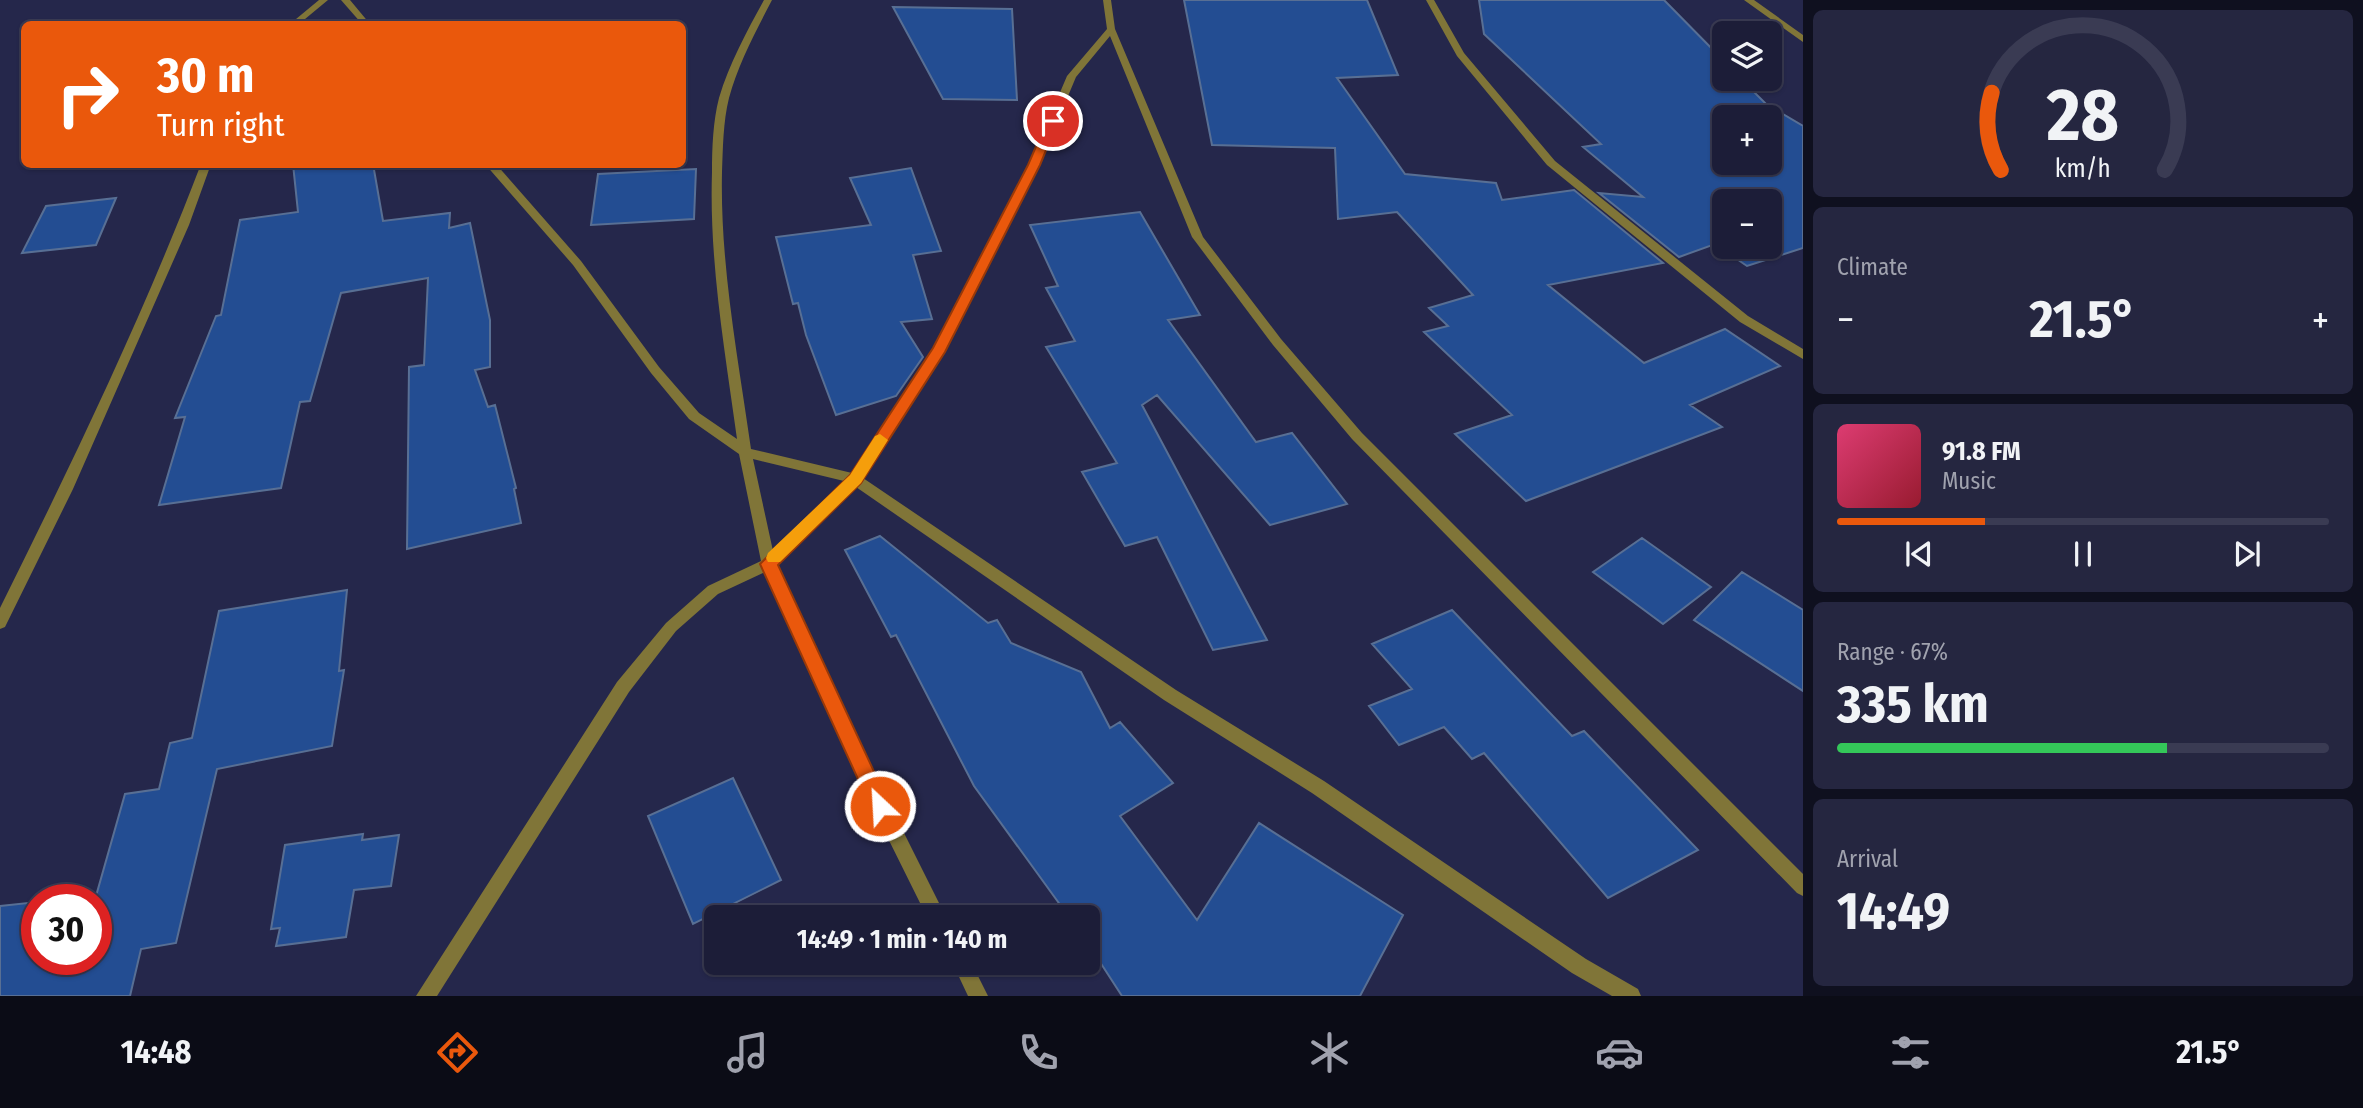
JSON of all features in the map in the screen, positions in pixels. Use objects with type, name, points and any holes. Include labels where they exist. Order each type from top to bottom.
[{"type":"street","points":[[298,21],[324,0]]},
{"type":"street","points":[[345,0],[363,21]]},
{"type":"street","points":[[768,0],[741,55],[722,105],[718,163],[719,239],[745,452],[769,564],[825,690],[902,852],[931,905]]},
{"type":"street","points":[[1107,0],[1111,29],[1198,237],[1277,342],[1357,436],[1803,887]]},
{"type":"street","points":[[1430,0],[1460,54],[1551,163],[1744,319],[1803,355]]},
{"type":"street","points":[[1748,0],[1803,39]]},
{"type":"street","points":[[426,996],[623,687],[671,627],[713,590],[769,564],[855,479],[940,348],[1034,165],[1072,76],[1111,29]]},
{"type":"street","points":[[0,623],[66,489],[183,225],[204,168]]},
{"type":"street","points":[[494,168],[577,263],[655,370],[694,416],[745,452],[855,479],[1170,695],[1318,787],[1579,966],[1630,996]]},
{"type":"street","points":[[968,975],[978,996]]},
{"type":"building","points":[[1184,0],[1367,0],[1398,75],[1337,78],[1405,174],[1496,183],[1502,200],[1574,190],[1663,263],[1548,285],[1644,363],[1725,329],[1780,366],[1690,405],[1722,427],[1526,501],[1455,434],[1512,415],[1424,332],[1448,326],[1429,308],[1473,295],[1397,212],[1338,219],[1335,148],[1212,145]]},
{"type":"building","points":[[1479,0],[1664,0],[1712,49],[1712,91],[1753,91],[1768,105],[1712,105],[1712,175],[1782,175],[1782,114],[1803,126],[1803,248],[1782,255],[1782,189],[1712,189],[1712,245],[1679,257],[1599,193],[1643,197],[1583,147],[1601,144],[1484,34]]},
{"type":"building","points":[[893,7],[1012,9],[1017,100],[943,99]]},
{"type":"building","points":[[293,168],[374,168],[383,221],[450,213],[449,228],[470,223],[490,320],[490,367],[475,370],[488,407],[495,405],[516,488],[514,489],[521,523],[407,549],[409,367],[424,365],[428,278],[341,293],[310,401],[300,402],[281,488],[159,505],[185,417],[175,418],[216,316],[221,315],[240,220],[298,212]]},
{"type":"building","points":[[911,168],[941,251],[913,255],[932,319],[901,322],[923,357],[896,396],[836,415],[806,335],[798,303],[793,304],[776,237],[871,225],[850,178]]},
{"type":"building","points":[[696,169],[694,219],[591,225],[598,174]]},
{"type":"building","points":[[116,198],[96,245],[22,253],[46,206]]},
{"type":"building","points":[[1140,212],[1200,315],[1168,320],[1256,442],[1292,433],[1347,504],[1270,525],[1157,395],[1142,405],[1267,640],[1213,650],[1157,537],[1125,546],[1082,472],[1117,463],[1046,347],[1075,341],[1046,288],[1058,286],[1030,225]]},
{"type":"building","points":[[1737,259],[1769,259],[1747,266]]},
{"type":"building","points":[[880,536],[988,623],[997,620],[1011,643],[1081,672],[1110,728],[1120,722],[1173,783],[1120,816],[1197,920],[1259,823],[1403,915],[1360,996],[1122,996],[1100,962],[1100,905],[1060,905],[974,786],[896,635],[891,637],[845,550]]},
{"type":"building","points":[[1642,538],[1711,587],[1663,624],[1593,572]]},
{"type":"building","points":[[1742,572],[1803,610],[1803,691],[1694,620]]},
{"type":"building","points":[[347,590],[339,671],[344,670],[332,746],[217,769],[176,943],[141,949],[130,996],[0,996],[0,906],[21,904],[21,975],[112,975],[112,884],[99,884],[125,794],[159,789],[170,743],[192,738],[219,611]]},
{"type":"building","points":[[1452,610],[1572,736],[1584,731],[1698,850],[1608,898],[1484,753],[1472,759],[1444,727],[1399,745],[1369,706],[1412,689],[1372,644]]},
{"type":"building","points":[[733,778],[781,880],[731,905],[704,905],[704,918],[693,924],[648,816]]},
{"type":"building","points":[[363,834],[362,840],[399,835],[391,886],[354,890],[346,937],[276,946],[280,928],[271,929],[285,845]]},
{"type":"slow traffic","points":[[774,558],[855,479],[880,440]]},
{"type":"route","points":[[880,806],[769,564],[855,479],[940,348],[993,240],[1034,165],[1053,121]]}]
